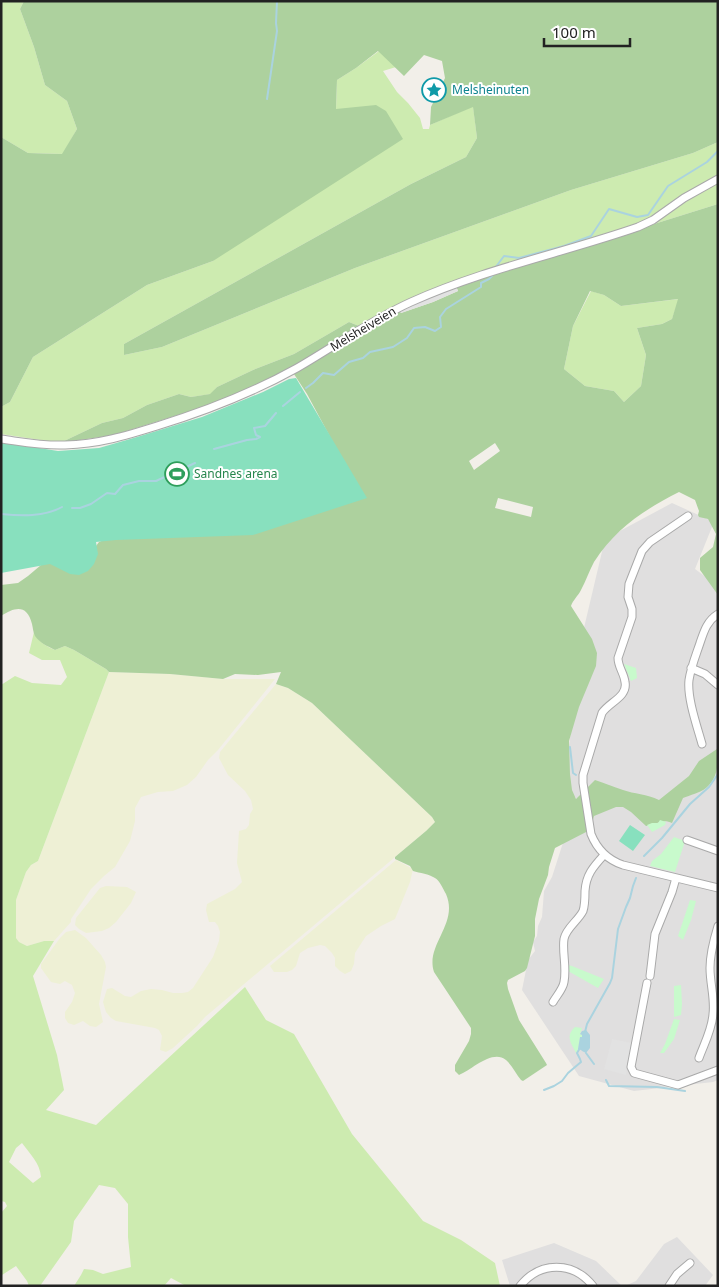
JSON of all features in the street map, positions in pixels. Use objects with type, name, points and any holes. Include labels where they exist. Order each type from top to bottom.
[{"type":"street","name":"Melsheiveien","points":[[1,439],[52,445],[99,442],[118,438],[225,403],[275,379],[405,305],[458,283],[638,227],[653,220],[684,198],[718,180]]},
{"type":"street","points":[[688,516],[644,548],[629,584],[628,597],[632,609],[632,617],[618,658],[619,667],[625,682],[625,689],[620,697],[602,713],[583,775],[583,783],[591,834],[604,855],[623,865],[718,887]]},
{"type":"street","points":[[702,744],[689,694],[689,678],[706,626],[712,617],[718,614]]},
{"type":"street","points":[[691,668],[705,674],[718,685]]},
{"type":"street","points":[[687,840],[718,850]]},
{"type":"street","points":[[553,1002],[561,990],[564,981],[566,969],[565,934],[582,913],[586,880],[604,855]]},
{"type":"street","points":[[650,976],[655,934],[676,878]]},
{"type":"street","points":[[699,1058],[710,1030],[713,1016],[714,1004],[710,968],[711,954],[718,926]]},
{"type":"street","points":[[647,983],[631,1067],[634,1073],[678,1085],[718,1070]]},
{"type":"street","points":[[670,1286],[677,1274],[690,1263]]},
{"type":"street","points":[[520,1286],[539,1270],[557,1267],[567,1268],[580,1273],[593,1286]]},
{"type":"shaded area","points":[[456,286],[458,291],[433,302],[401,313],[399,310]]},
{"type":"shaded area","points":[[672,503],[714,522],[695,569],[718,586],[718,1080],[634,1091],[579,1076],[522,990],[528,960],[535,951],[533,942],[537,936],[538,926],[542,917],[544,891],[552,877],[577,799],[570,792],[568,754],[583,632],[605,539]]},
{"type":"shaded area","points":[[612,1039],[631,1043],[626,1075],[604,1069]]},
{"type":"shaded area","points":[[677,1237],[713,1275],[705,1286],[625,1286],[636,1281],[664,1244]]},
{"type":"shaded area","points":[[554,1243],[596,1261],[622,1286],[510,1286],[502,1260]]},
{"type":"green space","points":[[1,1],[24,1],[20,9],[45,85],[67,101],[77,129],[63,154],[28,153],[1,137]]},
{"type":"green space","points":[[24,1],[718,1],[718,142],[693,153],[571,190],[355,268],[162,347],[124,355],[124,344],[411,184],[466,157],[477,138],[473,107],[430,125],[431,107],[445,78],[442,61],[424,55],[404,76],[378,51],[337,80],[336,109],[376,105],[386,111],[403,139],[213,261],[147,285],[33,357],[10,402],[1,407],[1,137],[28,153],[62,154],[77,129],[67,101],[45,85],[20,9]]},
{"type":"green space","points":[[379,51],[396,67],[383,71],[397,92],[420,118],[423,129],[429,129],[430,125],[473,106],[477,138],[466,157],[411,184],[124,344],[124,355],[162,347],[355,268],[571,190],[693,153],[718,142],[718,204],[456,286],[399,310],[369,330],[349,322],[294,354],[217,387],[211,394],[191,397],[179,394],[147,405],[123,418],[102,423],[60,443],[1,434],[1,407],[10,402],[33,357],[147,285],[213,261],[336,110],[337,80]]},
{"type":"green space","points":[[718,204],[718,595],[700,570],[700,558],[713,547],[716,534],[708,519],[699,517],[695,500],[679,492],[643,513],[621,530],[594,562],[583,587],[571,606],[592,639],[597,653],[596,666],[579,707],[569,741],[570,774],[572,790],[576,799],[595,780],[659,800],[689,776],[699,761],[717,749],[717,766],[713,780],[706,788],[683,798],[672,823],[662,821],[646,826],[631,812],[623,807],[616,807],[594,816],[590,830],[555,848],[539,899],[535,919],[535,936],[527,968],[508,980],[507,983],[519,1020],[547,1065],[523,1081],[508,1062],[500,1057],[488,1059],[459,1075],[455,1071],[455,1065],[469,1041],[471,1028],[434,972],[432,962],[437,943],[446,925],[449,905],[446,894],[435,878],[413,871],[410,866],[395,859],[435,822],[432,817],[312,703],[288,688],[276,684],[281,672],[258,675],[235,674],[223,679],[170,674],[109,672],[65,646],[55,650],[41,642],[35,636],[30,618],[24,610],[16,609],[1,616],[1,585],[18,583],[41,565],[96,546],[99,542],[335,446],[307,394],[292,371],[226,400],[114,435],[60,443],[102,423],[123,418],[147,405],[179,394],[191,397],[210,394],[217,387],[294,354],[349,322],[369,330],[399,310],[401,313],[458,291],[456,286]],"holes":[[[590,291],[604,295],[621,306],[678,299],[672,319],[662,324],[637,328],[646,355],[641,386],[624,402],[614,391],[585,386],[564,369],[573,326]],[[495,443],[500,451],[474,470],[469,461]],[[498,498],[533,507],[531,517],[495,508]]]},
{"type":"green space","points":[[591,291],[604,295],[621,306],[679,299],[672,319],[662,324],[637,328],[646,355],[641,386],[624,402],[614,391],[585,386],[564,369],[573,326]]},
{"type":"green space","name":"Sandnes arena","points":[[296,378],[367,498],[253,535],[96,542],[98,554],[94,564],[88,571],[79,575],[70,574],[50,564],[1,573],[1,442],[58,451],[99,448],[202,417],[263,392],[289,379]]},
{"type":"green space","points":[[34,632],[40,641],[48,647],[55,650],[65,646],[109,672],[38,861],[31,865],[26,872],[16,900],[16,938],[19,942],[27,946],[44,941],[54,941],[33,976],[57,1055],[64,1090],[46,1110],[96,1125],[245,987],[266,1020],[294,1034],[352,1134],[423,1221],[461,1240],[495,1263],[500,1286],[186,1286],[171,1278],[164,1286],[74,1286],[84,1269],[103,1274],[131,1267],[128,1237],[128,1204],[115,1188],[99,1185],[74,1221],[71,1242],[40,1286],[29,1286],[16,1266],[2,1275],[1,1279],[1,1213],[7,1206],[5,1202],[1,1201],[1,685],[15,676],[32,683],[61,685],[67,677],[60,660],[42,660],[29,653]],"holes":[[[22,1143],[37,1163],[40,1172],[41,1177],[33,1183],[9,1162],[16,1148]]]},
{"type":"green space","points":[[624,664],[636,668],[637,678],[631,681]]},
{"type":"green space","points":[[109,672],[170,674],[223,679],[275,679],[196,777],[187,785],[173,791],[158,792],[141,797],[135,808],[135,821],[130,841],[115,867],[91,889],[71,919],[71,922],[54,941],[44,941],[27,946],[16,938],[16,900],[26,872],[31,865],[38,861]]},
{"type":"green space","points":[[276,684],[288,688],[312,703],[432,817],[435,822],[205,1017],[173,1048],[166,1052],[160,1050],[162,1036],[159,1030],[116,1021],[106,1012],[103,1002],[107,989],[112,988],[125,996],[131,997],[141,991],[151,989],[173,993],[188,992],[193,988],[213,957],[220,932],[215,922],[209,922],[206,910],[207,904],[235,889],[242,882],[237,863],[239,831],[246,829],[249,825],[250,814],[253,809],[251,800],[245,791],[228,775],[219,758],[220,752]]},
{"type":"green space","points":[[660,820],[666,822],[665,825],[652,832],[647,825],[658,823]]},
{"type":"green space","points":[[630,825],[645,835],[633,851],[619,841]]},
{"type":"green space","points":[[674,837],[685,841],[675,872],[650,866],[652,861],[661,854]]},
{"type":"green space","points":[[396,860],[413,869],[410,882],[395,919],[366,936],[355,953],[351,971],[345,974],[340,971],[335,966],[335,958],[332,953],[325,946],[320,945],[308,948],[300,953],[296,966],[292,970],[274,972],[270,966]]},
{"type":"green space","points":[[106,886],[127,887],[136,892],[131,903],[109,928],[86,933],[75,925],[76,918],[100,888]]},
{"type":"green space","points":[[690,900],[696,901],[683,940],[678,936]]},
{"type":"green space","points":[[75,930],[86,938],[105,962],[106,967],[99,1004],[103,1022],[96,1027],[90,1026],[83,1021],[74,1025],[68,1023],[65,1018],[65,1012],[72,1002],[75,993],[72,985],[65,981],[60,984],[51,982],[41,968],[41,964],[60,938],[66,932]]},
{"type":"green space","points":[[568,965],[604,979],[598,988],[568,971]]},
{"type":"green space","points":[[681,985],[681,1015],[674,1017],[674,986]]},
{"type":"green space","points":[[674,1019],[680,1020],[674,1039],[664,1053],[660,1053],[665,1044]]},
{"type":"green space","points":[[575,1027],[582,1028],[580,1034],[582,1037],[580,1037],[576,1053],[570,1037],[570,1033]]},
{"type":"water","points":[[586,1030],[590,1035],[590,1048],[586,1053],[578,1049],[580,1037],[582,1037],[580,1034]]},
{"type":"waterway","points":[[267,99],[277,31],[277,1]]},
{"type":"waterway","points":[[495,268],[504,256],[519,258],[564,246],[591,236],[609,209],[637,217],[648,215],[668,186],[707,162],[718,151]]},
{"type":"waterway","points":[[306,388],[323,373],[334,375],[349,362],[363,358],[370,352],[393,347],[407,338],[414,328],[425,327],[435,331],[441,327],[440,317],[446,309],[481,287],[481,283],[493,275]]},
{"type":"waterway","points":[[283,406],[300,392]]},
{"type":"waterway","points":[[214,449],[260,437],[256,435],[254,428],[265,426],[276,413]]},
{"type":"waterway","points":[[72,508],[80,508],[91,504],[107,493],[115,494],[123,485],[139,481],[156,481],[195,463]]},
{"type":"waterway","points":[[1,514],[40,514],[62,507]]},
{"type":"waterway","points":[[570,747],[573,773],[576,775]]},
{"type":"waterway","points":[[644,856],[662,838],[690,804],[709,787],[718,774]]},
{"type":"waterway","points":[[585,1032],[587,1024],[612,978],[618,929],[636,878]]},
{"type":"waterway","points":[[544,1090],[562,1081],[581,1062],[577,1053],[580,1048]]},
{"type":"waterway","points":[[586,1053],[594,1064]]},
{"type":"waterway","points":[[606,1080],[609,1086],[657,1087],[685,1091]]},
{"type":"place","name":"Melsheinuten","points":[[434,90]]},
{"type":"place","name":"Sandnes arena","points":[[177,474]]}]
